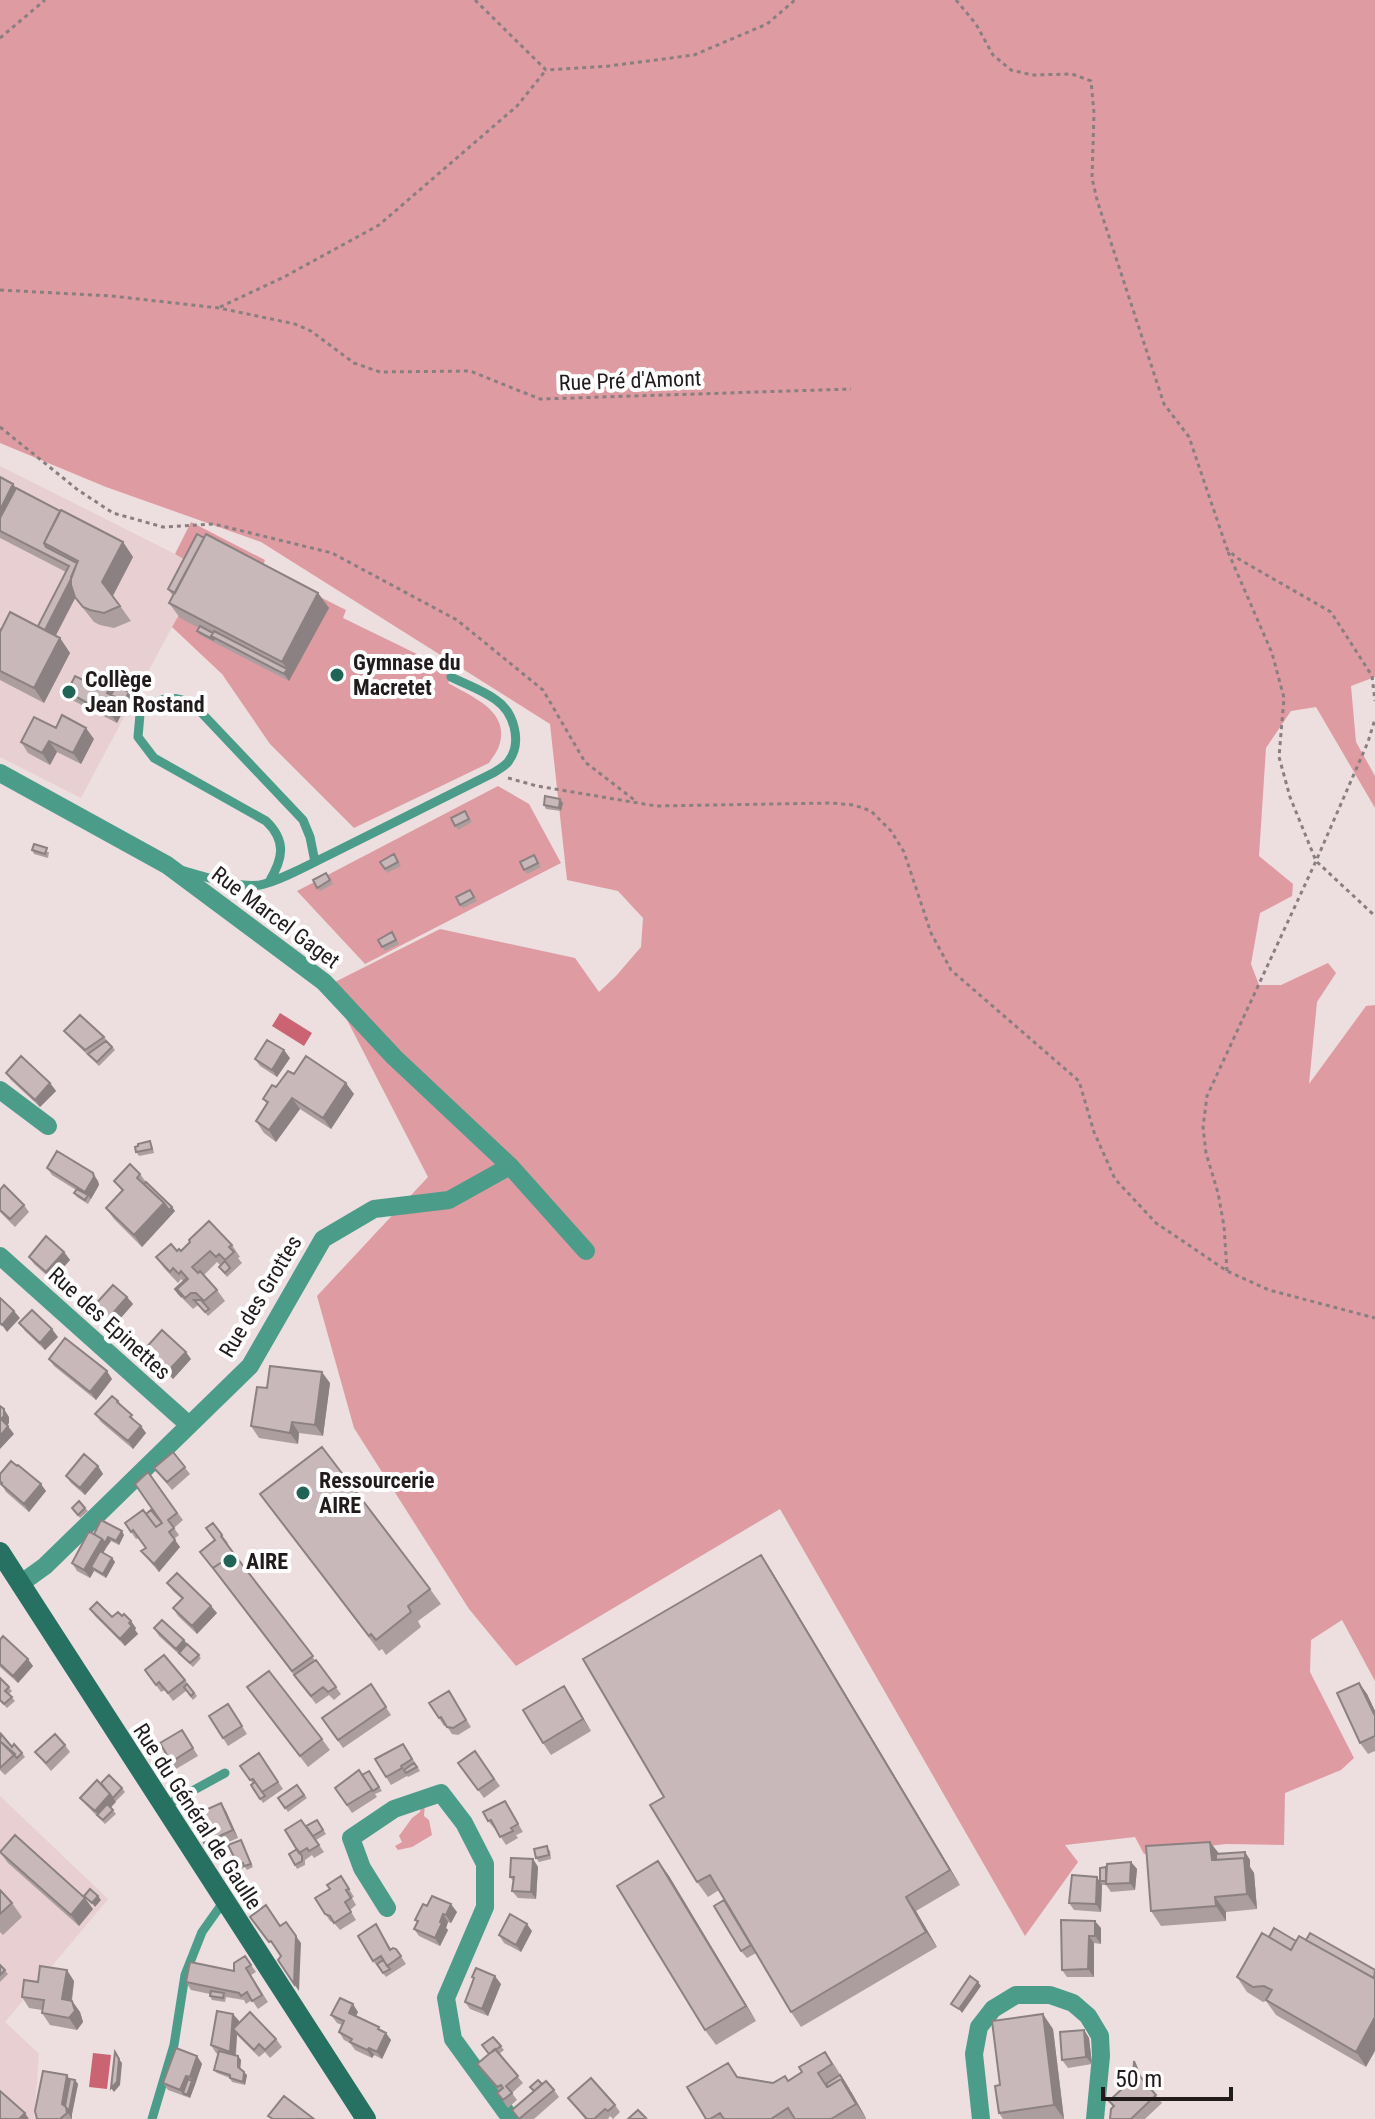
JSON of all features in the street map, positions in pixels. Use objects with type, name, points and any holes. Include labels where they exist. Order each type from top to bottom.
[{"type":"main road","name":"Rue du Général de Gaulle","points":[[0,1552],[362,2112]]},
{"type":"street","name":"Rue Marcel Gaget","points":[[0,773],[167,865],[324,982],[394,1057],[510,1166],[586,1251]]},
{"type":"street","points":[[0,1090],[48,1126]]},
{"type":"street","name":"Rue des Grottes","points":[[20,1584],[45,1566],[250,1366],[323,1239],[374,1209],[449,1200],[510,1166]]},
{"type":"street","name":"Rue des Epinettes","points":[[0,1256],[189,1425]]},
{"type":"street","points":[[387,1908],[362,1868],[351,1838],[394,1809],[441,1793],[464,1823],[485,1864],[485,1907],[446,1998],[453,2039],[511,2119]]},
{"type":"street","points":[[981,2119],[974,2054],[979,2027],[993,2009],[1016,1995],[1050,1995],[1073,2003],[1088,2016],[1100,2036],[1095,2119]]},
{"type":"lane","points":[[167,865],[205,877],[243,884],[269,882],[493,773],[508,762],[515,747],[515,728],[497,700],[451,677]]},
{"type":"lane","points":[[269,882],[278,867],[281,847],[277,831],[266,821],[154,758],[138,737],[140,714],[151,704],[168,697],[185,700],[195,706],[303,820],[315,862]]},
{"type":"lane","points":[[163,1807],[225,1773]]},
{"type":"lane","points":[[152,2119],[174,2045],[185,1975],[202,1932],[224,1901]]},
{"type":"path","points":[[0,38],[45,0]]},
{"type":"path","points":[[475,0],[546,70]]},
{"type":"path","points":[[219,308],[284,277],[379,225],[517,106],[546,70],[694,55],[767,24],[795,0]]},
{"type":"path","points":[[956,0],[976,24],[993,55],[1011,70],[1032,75],[1072,74],[1091,81],[1094,113],[1092,178],[1097,200],[1164,404],[1189,437],[1227,549],[1272,653],[1284,698],[1279,757],[1290,797],[1316,861],[1375,916]]},
{"type":"path","name":"Rue Pré d'Amont","points":[[0,290],[112,296],[219,308],[295,324],[311,331],[354,363],[380,372],[470,371],[540,399],[851,389]]},
{"type":"path","points":[[0,427],[78,490],[113,513],[163,527],[214,524],[332,553],[457,620],[543,690],[585,762],[640,804]]},
{"type":"path","points":[[1227,549],[1237,558],[1331,612],[1374,675],[1375,701]]},
{"type":"path","points":[[1227,1271],[1224,1226],[1206,1153],[1203,1127],[1207,1096],[1316,861],[1375,719]]},
{"type":"path","points":[[493,773],[537,786],[656,806],[830,803],[854,805],[871,811],[891,831],[904,852],[931,933],[951,970],[1079,1081],[1094,1132],[1115,1179],[1129,1196],[1156,1223],[1227,1271],[1269,1290],[1375,1318]]},
{"type":"shaded area","points":[[0,0],[1375,0],[1375,677],[1351,686],[1356,742],[1375,776],[1375,808],[1316,707],[1291,711],[1266,748],[1259,856],[1293,884],[1292,896],[1260,913],[1251,964],[1259,985],[1281,985],[1328,963],[1336,973],[1317,1002],[1309,1084],[1366,1006],[1375,1005],[1375,1681],[1342,1620],[1311,1640],[1310,1672],[1354,1758],[1341,1770],[1285,1793],[1284,1845],[1226,1844],[1144,1854],[1135,1837],[1065,1845],[1078,1862],[1025,1936],[780,1509],[516,1666],[469,1609],[354,1428],[317,1296],[428,1177],[329,985],[440,929],[575,958],[599,992],[641,947],[643,918],[618,891],[567,880],[550,724],[261,542],[106,487],[0,443]]},
{"type":"shaded area","name":"Collège Jean Rostand","points":[[0,466],[204,571],[81,798],[0,757]]},
{"type":"shaded area","name":"Gymnase du Macretet","points":[[191,522],[265,560],[262,568],[346,610],[343,618],[454,672],[448,683],[487,707],[499,723],[499,746],[489,763],[354,828],[270,744],[222,674],[172,627],[204,571],[175,554]]},
{"type":"shaded area","points":[[498,786],[529,804],[561,863],[365,964],[297,891]]},
{"type":"shaded area","points":[[280,1013],[312,1033],[304,1046],[272,1026]]},
{"type":"shaded area","points":[[0,1796],[108,1899],[5,2022],[39,2054],[34,2119],[0,2119]]},
{"type":"shaded area","points":[[425,1803],[424,1816],[429,1820],[432,1835],[412,1847],[398,1850],[395,1846],[402,1842],[399,1836]]},
{"type":"shaded area","points":[[93,2053],[111,2055],[107,2089],[89,2087]]},
{"type":"building","points":[[0,477],[13,484],[0,510]]},
{"type":"building","points":[[16,488],[60,511],[44,543],[77,563],[45,630],[38,626],[69,566],[0,531],[0,518]]},
{"type":"building","points":[[61,510],[123,542],[102,582],[120,606],[104,613],[83,607],[75,597],[71,577],[78,561],[44,543]]},
{"type":"building","points":[[197,534],[204,538],[175,593],[168,589]]},
{"type":"building","points":[[206,534],[318,593],[282,662],[169,603]]},
{"type":"building","points":[[10,612],[60,638],[34,688],[0,671],[0,632]]},
{"type":"building","points":[[200,626],[213,633],[211,636],[214,640],[197,631]]},
{"type":"building","points":[[214,631],[287,669],[284,674],[211,636]]},
{"type":"building","points":[[99,674],[113,682],[107,693],[121,700],[112,716],[67,692],[75,676],[83,680],[85,676],[95,681]]},
{"type":"building","points":[[116,686],[129,692],[123,704],[111,695]]},
{"type":"building","points":[[62,715],[86,728],[73,753],[49,741],[42,753],[21,742],[34,717],[56,728]]},
{"type":"building","points":[[545,796],[560,799],[559,808],[544,805]]},
{"type":"building","points":[[465,811],[469,819],[455,826],[451,818]]},
{"type":"building","points":[[34,844],[47,848],[45,854],[32,850]]},
{"type":"building","points":[[394,854],[398,862],[385,869],[380,862]]},
{"type":"building","points":[[534,855],[538,863],[524,870],[520,862]]},
{"type":"building","points":[[326,873],[330,880],[317,888],[313,880]]},
{"type":"building","points":[[470,890],[474,897],[460,905],[456,897]]},
{"type":"building","points":[[392,932],[396,940],[382,947],[378,940]]},
{"type":"building","points":[[80,1015],[104,1037],[85,1050],[64,1031]]},
{"type":"building","points":[[267,1040],[284,1050],[272,1070],[255,1059]]},
{"type":"building","points":[[106,1041],[112,1047],[97,1062],[88,1054]]},
{"type":"building","points":[[21,1056],[50,1083],[35,1100],[6,1073]]},
{"type":"building","points":[[306,1056],[346,1083],[323,1118],[292,1098],[269,1130],[256,1121],[268,1102],[263,1099],[272,1085],[276,1087],[288,1071],[294,1074]]},
{"type":"building","points":[[150,1141],[152,1149],[136,1152],[138,1144]]},
{"type":"building","points":[[57,1151],[93,1173],[94,1177],[85,1192],[47,1168]]},
{"type":"building","points":[[130,1164],[140,1174],[137,1178],[164,1203],[134,1235],[106,1208],[123,1190],[114,1181]]},
{"type":"building","points":[[146,1182],[172,1207],[169,1210],[144,1184]]},
{"type":"building","points":[[4,1185],[24,1205],[10,1219],[0,1210],[0,1190]]},
{"type":"building","points":[[77,1189],[88,1195],[85,1200],[74,1193]]},
{"type":"building","points":[[209,1221],[232,1245],[229,1247],[234,1252],[225,1260],[210,1251],[192,1267],[198,1273],[200,1271],[217,1290],[204,1301],[196,1293],[185,1298],[177,1289],[188,1279],[181,1271],[179,1274],[173,1268],[170,1272],[156,1257],[171,1244],[181,1251]]},
{"type":"building","points":[[46,1236],[64,1252],[46,1272],[29,1257]]},
{"type":"building","points":[[225,1261],[230,1268],[225,1273],[219,1267]]},
{"type":"building","points":[[113,1285],[127,1297],[106,1321],[92,1308]]},
{"type":"building","points":[[0,1298],[14,1311],[2,1325],[0,1323]]},
{"type":"building","points":[[194,1300],[201,1300],[209,1309],[205,1312]]},
{"type":"building","points":[[32,1310],[52,1329],[40,1343],[19,1323]]},
{"type":"building","points":[[162,1330],[186,1352],[168,1371],[144,1350]]},
{"type":"building","points":[[65,1338],[107,1371],[90,1392],[49,1359]]},
{"type":"building","points":[[270,1366],[322,1372],[315,1425],[292,1422],[290,1433],[251,1426],[257,1387],[267,1388]]},
{"type":"building","points":[[112,1396],[141,1426],[128,1441],[95,1414]]},
{"type":"building","points":[[0,1406],[4,1409],[1,1419],[8,1426],[0,1436]]},
{"type":"building","points":[[322,1447],[430,1589],[408,1606],[411,1612],[376,1640],[371,1634],[369,1636],[260,1494]]},
{"type":"building","points":[[173,1452],[185,1467],[167,1482],[154,1468]]},
{"type":"building","points":[[84,1454],[98,1466],[80,1488],[66,1476]]},
{"type":"building","points":[[11,1461],[41,1484],[24,1504],[0,1481],[0,1474]]},
{"type":"building","points":[[148,1472],[177,1513],[168,1520],[174,1528],[169,1532],[175,1540],[154,1564],[141,1551],[146,1548],[125,1523],[143,1510],[156,1527],[162,1523],[135,1484]]},
{"type":"building","points":[[79,1501],[85,1508],[78,1515],[72,1508]]},
{"type":"building","points":[[151,1510],[162,1523],[156,1527],[146,1514]]},
{"type":"building","points":[[101,1520],[122,1531],[116,1541],[108,1537],[105,1543],[94,1534]]},
{"type":"building","points":[[213,1523],[234,1554],[213,1568],[216,1572],[200,1552],[215,1540],[206,1528]]},
{"type":"building","points":[[90,1532],[102,1539],[84,1570],[72,1563]]},
{"type":"building","points":[[100,1551],[112,1558],[103,1574],[91,1567]]},
{"type":"building","points":[[234,1554],[313,1656],[292,1671],[213,1568]]},
{"type":"building","points":[[761,1555],[950,1870],[906,1897],[926,1932],[791,2012],[710,1875],[697,1882],[650,1805],[664,1797],[583,1659]]},
{"type":"building","points":[[177,1573],[211,1606],[192,1626],[173,1608],[183,1598],[167,1583]]},
{"type":"building","points":[[97,1602],[112,1617],[118,1612],[131,1621],[132,1626],[120,1639],[90,1609]]},
{"type":"building","points":[[162,1620],[184,1640],[176,1649],[154,1628]]},
{"type":"building","points":[[3,1636],[28,1659],[13,1676],[0,1664],[0,1640]]},
{"type":"building","points":[[187,1644],[199,1655],[190,1663],[179,1653]]},
{"type":"building","points":[[164,1655],[185,1680],[168,1693],[159,1682],[156,1685],[145,1670]]},
{"type":"building","points":[[316,1660],[336,1687],[328,1692],[323,1687],[311,1696],[294,1675]]},
{"type":"building","points":[[269,1671],[322,1739],[300,1756],[247,1687]]},
{"type":"building","points":[[0,1678],[9,1687],[5,1691],[12,1697],[4,1704],[0,1700]]},
{"type":"building","points":[[1359,1683],[1375,1716],[1375,1736],[1360,1743],[1337,1693]]},
{"type":"building","points":[[187,1684],[194,1693],[191,1696],[184,1687]]},
{"type":"building","points":[[371,1684],[386,1707],[338,1740],[322,1718]]},
{"type":"building","points":[[564,1686],[583,1719],[543,1743],[523,1710]]},
{"type":"building","points":[[449,1691],[466,1720],[453,1728],[447,1727],[429,1703]]},
{"type":"building","points":[[228,1704],[242,1726],[223,1738],[209,1716]]},
{"type":"building","points":[[182,1730],[193,1748],[171,1762],[160,1743]]},
{"type":"building","points":[[1,1734],[22,1753],[17,1758],[0,1741]]},
{"type":"building","points":[[55,1734],[65,1745],[46,1763],[35,1752]]},
{"type":"building","points":[[155,1739],[159,1745],[150,1751],[146,1744]]},
{"type":"building","points":[[0,1741],[15,1754],[0,1768]]},
{"type":"building","points":[[403,1744],[412,1759],[386,1777],[375,1759]]},
{"type":"building","points":[[475,1751],[494,1779],[478,1790],[458,1763]]},
{"type":"building","points":[[259,1753],[278,1782],[262,1792],[240,1766]]},
{"type":"building","points":[[414,1763],[417,1767],[406,1773],[404,1770]]},
{"type":"building","points":[[359,1770],[372,1790],[347,1805],[335,1788]]},
{"type":"building","points":[[369,1771],[379,1787],[373,1791],[362,1775]]},
{"type":"building","points":[[109,1775],[122,1788],[113,1798],[101,1783]]},
{"type":"building","points":[[97,1780],[110,1794],[95,1811],[80,1798]]},
{"type":"building","points":[[255,1782],[265,1796],[260,1799],[251,1785]]},
{"type":"building","points":[[297,1785],[304,1795],[285,1808],[278,1798]]},
{"type":"building","points":[[505,1801],[518,1824],[511,1828],[513,1831],[500,1837],[483,1812]]},
{"type":"building","points":[[221,1803],[233,1830],[204,1843],[196,1823],[204,1819],[201,1812]]},
{"type":"building","points":[[107,1804],[113,1810],[103,1820],[97,1815]]},
{"type":"building","points":[[301,1820],[319,1845],[299,1853],[285,1830]]},
{"type":"building","points":[[317,1820],[323,1830],[313,1836],[306,1826]]},
{"type":"building","points":[[15,1835],[85,1898],[71,1915],[0,1852]]},
{"type":"building","points":[[241,1840],[251,1864],[244,1866],[243,1863],[238,1865],[228,1845]]},
{"type":"building","points":[[1210,1842],[1212,1860],[1244,1858],[1247,1894],[1215,1897],[1216,1906],[1151,1911],[1146,1846]]},
{"type":"building","points":[[547,1846],[549,1855],[536,1858],[534,1849]]},
{"type":"building","points":[[297,1849],[302,1861],[295,1865],[289,1854]]},
{"type":"building","points":[[1245,1852],[1245,1860],[1216,1860],[1216,1854]]},
{"type":"building","points":[[511,1858],[533,1859],[531,1892],[512,1891],[514,1877],[510,1877]]},
{"type":"building","points":[[658,1861],[746,2006],[705,2030],[617,1886]]},
{"type":"building","points":[[1131,1862],[1130,1883],[1106,1884],[1107,1864]]},
{"type":"building","points":[[1106,1867],[1106,1881],[1100,1881],[1100,1868]]},
{"type":"building","points":[[1072,1875],[1097,1877],[1096,1904],[1069,1903]]},
{"type":"building","points":[[341,1876],[349,1889],[346,1890],[351,1898],[345,1902],[351,1912],[334,1923],[315,1898],[330,1889],[327,1885]]},
{"type":"building","points":[[90,1889],[98,1896],[92,1903],[84,1896]]},
{"type":"building","points":[[0,1890],[12,1903],[0,1914]]},
{"type":"building","points":[[432,1896],[451,1904],[446,1915],[443,1914],[435,1938],[414,1929],[423,1904],[427,1906]]},
{"type":"building","points":[[724,1900],[751,1945],[741,1951],[714,1906]]},
{"type":"building","points":[[266,1905],[280,1926],[286,1922],[296,1936],[294,1984],[278,1960],[281,1956],[250,1917]]},
{"type":"building","points":[[510,1914],[527,1924],[516,1945],[499,1935]]},
{"type":"building","points":[[1061,1920],[1095,1921],[1095,1936],[1089,1936],[1088,1969],[1062,1970]]},
{"type":"building","points":[[376,1924],[390,1950],[396,1949],[401,1956],[387,1966],[381,1956],[373,1961],[358,1936]]},
{"type":"building","points":[[1274,1928],[1296,1941],[1291,1950],[1269,1937]]},
{"type":"building","points":[[1262,1933],[1291,1950],[1299,1936],[1375,1979],[1375,2017],[1356,2052],[1266,2000],[1272,1990],[1264,1986],[1253,1987],[1237,1977]]},
{"type":"building","points":[[1310,1933],[1375,1970],[1374,1978],[1306,1940]]},
{"type":"building","points":[[245,1956],[251,1965],[246,1968],[262,1995],[252,2001],[247,1992],[241,1996],[239,1993],[186,1982],[190,1962],[234,1971],[234,1963]]},
{"type":"building","points":[[383,1960],[390,1969],[383,1973],[377,1964]]},
{"type":"building","points":[[40,1966],[67,1970],[62,1999],[72,2001],[75,2011],[69,2018],[42,2013],[44,2000],[22,1997],[24,1980],[38,1982]]},
{"type":"building","points":[[476,1968],[495,1976],[482,2009],[465,2002]]},
{"type":"building","points":[[970,1976],[978,1982],[959,2009],[951,2004]]},
{"type":"building","points":[[211,1991],[224,1993],[223,1998],[210,1996]]},
{"type":"building","points":[[340,1998],[353,2004],[349,2013],[386,2033],[377,2052],[350,2042],[352,2039],[339,2032],[344,2021],[331,2015]]},
{"type":"building","points":[[217,2011],[233,2014],[230,2052],[211,2045]]},
{"type":"building","points":[[250,2012],[276,2039],[265,2050],[259,2044],[254,2050],[233,2029]]},
{"type":"building","points":[[1043,2014],[1054,2105],[999,2113],[995,2086],[1000,2085],[992,2021]]},
{"type":"building","points":[[1084,2030],[1086,2057],[1062,2060],[1060,2032]]},
{"type":"building","points":[[493,2037],[501,2046],[489,2054],[482,2045]]},
{"type":"building","points":[[176,2048],[197,2056],[190,2077],[186,2076],[180,2090],[163,2083]]},
{"type":"building","points":[[495,2049],[518,2076],[506,2086],[512,2093],[503,2100],[497,2093],[503,2088],[501,2085],[497,2087],[477,2064]]},
{"type":"building","points":[[219,2051],[238,2056],[238,2067],[244,2072],[243,2082],[214,2070]]},
{"type":"building","points":[[115,2052],[119,2059],[117,2082],[111,2088]]},
{"type":"building","points":[[825,2052],[832,2064],[818,2073],[827,2087],[841,2079],[856,2104],[831,2119],[795,2119],[788,2108],[771,2119],[724,2119],[720,2113],[706,2119],[687,2087],[728,2063],[737,2077],[773,2083],[785,2076],[788,2081],[802,2072],[799,2067]]},
{"type":"building","points":[[1134,2061],[1140,2076],[1138,2074],[1133,2079]]},
{"type":"building","points":[[43,2071],[67,2075],[62,2104],[67,2113],[60,2119],[37,2119],[35,2111]]},
{"type":"building","points":[[1138,2074],[1156,2095],[1131,2119],[1110,2119],[1114,2106],[1109,2101]]},
{"type":"building","points":[[840,2075],[849,2090],[841,2079],[828,2087],[826,2084]]},
{"type":"building","points":[[591,2078],[615,2105],[594,2119],[587,2119],[568,2098]]},
{"type":"building","points":[[70,2079],[75,2080],[69,2111],[65,2106]]},
{"type":"building","points":[[188,2079],[192,2081],[187,2095],[183,2093]]},
{"type":"building","points":[[538,2080],[542,2084],[534,2091],[530,2087]]},
{"type":"building","points":[[546,2081],[554,2090],[519,2119],[512,2110]]},
{"type":"building","points":[[0,2091],[25,2113],[19,2119],[0,2119]]},
{"type":"building","points":[[284,2096],[314,2119],[273,2119],[268,2116]]},
{"type":"building","points":[[638,2110],[646,2118],[628,2119]]},
{"type":"place","name":"Gymnase du Macretet","points":[[337,675]]},
{"type":"place","name":"Collège Jean Rostand","points":[[69,692]]},
{"type":"place","name":"Ressourcerie AIRE","points":[[303,1493]]},
{"type":"place","name":"AIRE","points":[[230,1561]]}]
